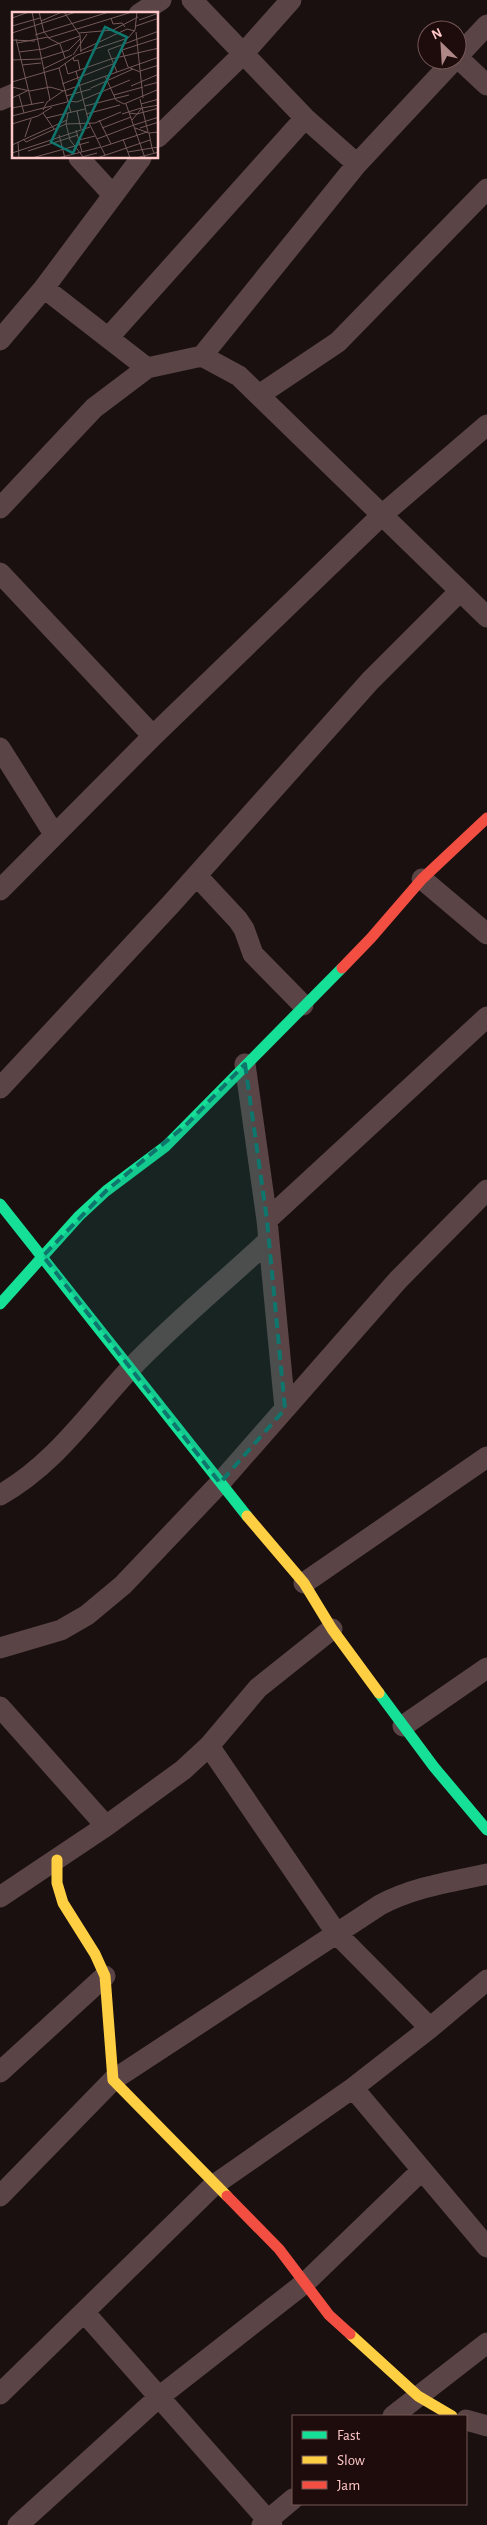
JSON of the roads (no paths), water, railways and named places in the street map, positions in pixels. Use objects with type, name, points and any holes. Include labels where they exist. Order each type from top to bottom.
[{"type":"street","points":[[142,12],[161,0]]},
{"type":"street","points":[[192,0],[305,118],[357,164]]},
{"type":"street","points":[[159,136],[243,54],[291,0]]},
{"type":"street","points":[[467,46],[487,25]]},
{"type":"street","points":[[467,68],[487,85]]},
{"type":"street","points":[[0,508],[94,408],[147,368],[202,356],[357,164],[445,70]]},
{"type":"street","points":[[0,100],[12,95]]},
{"type":"street","points":[[108,338],[305,118]]},
{"type":"street","points":[[80,159],[113,195]]},
{"type":"street","points":[[4,328],[44,288],[140,159]]},
{"type":"street","points":[[259,396],[338,342],[487,189]]},
{"type":"street","points":[[44,288],[147,368]]},
{"type":"street","points":[[202,356],[239,376],[459,592],[487,617]]},
{"type":"street","points":[[0,890],[54,834],[382,515],[487,425]]},
{"type":"street","points":[[0,573],[154,736]]},
{"type":"street","points":[[0,1088],[197,876],[370,681],[459,592]]},
{"type":"street","points":[[0,748],[54,834]]},
{"type":"street","points":[[0,1304],[79,1216],[106,1192],[166,1146],[371,938],[422,879],[487,818]]},
{"type":"street","points":[[197,876],[238,920],[244,929],[253,954],[303,1005]]},
{"type":"street","points":[[422,879],[487,934]]},
{"type":"street","points":[[0,1495],[41,1466],[66,1442],[131,1368],[268,1230],[487,1017]]},
{"type":"street","points":[[245,1064],[268,1230],[284,1410]]},
{"type":"street","points":[[0,1648],[61,1630],[87,1615],[123,1584],[220,1483],[398,1280],[487,1190]]},
{"type":"street","points":[[0,1204],[44,1256],[220,1483],[304,1583],[332,1629],[434,1767],[485,1820]]},
{"type":"street","points":[[304,1583],[487,1458]]},
{"type":"street","points":[[0,1897],[106,1826],[183,1770],[208,1746],[258,1688],[332,1629]]},
{"type":"street","points":[[403,1726],[487,1668]]},
{"type":"street","points":[[0,1707],[106,1826]]},
{"type":"street","points":[[208,1746],[337,1934],[430,2028]]},
{"type":"street","points":[[56,1860],[58,1890],[64,1907],[100,1960],[105,1976],[113,2080],[214,2185],[279,2249],[306,2282],[329,2315],[418,2396],[450,2415]]},
{"type":"street","points":[[0,2196],[113,2080],[337,1934],[402,1894],[431,1885],[487,1874]]},
{"type":"street","points":[[0,2072],[105,1976]]},
{"type":"street","points":[[0,2394],[214,2185],[353,2088],[430,2028],[487,1980]]},
{"type":"street","points":[[353,2088],[487,2248]]},
{"type":"street","points":[[18,2525],[160,2397],[306,2282],[422,2170]]},
{"type":"street","points":[[84,2312],[268,2523],[292,2500]]},
{"type":"street","points":[[394,2415],[487,2343]]},
{"type":"street","points":[[467,2420],[487,2426]]}]
